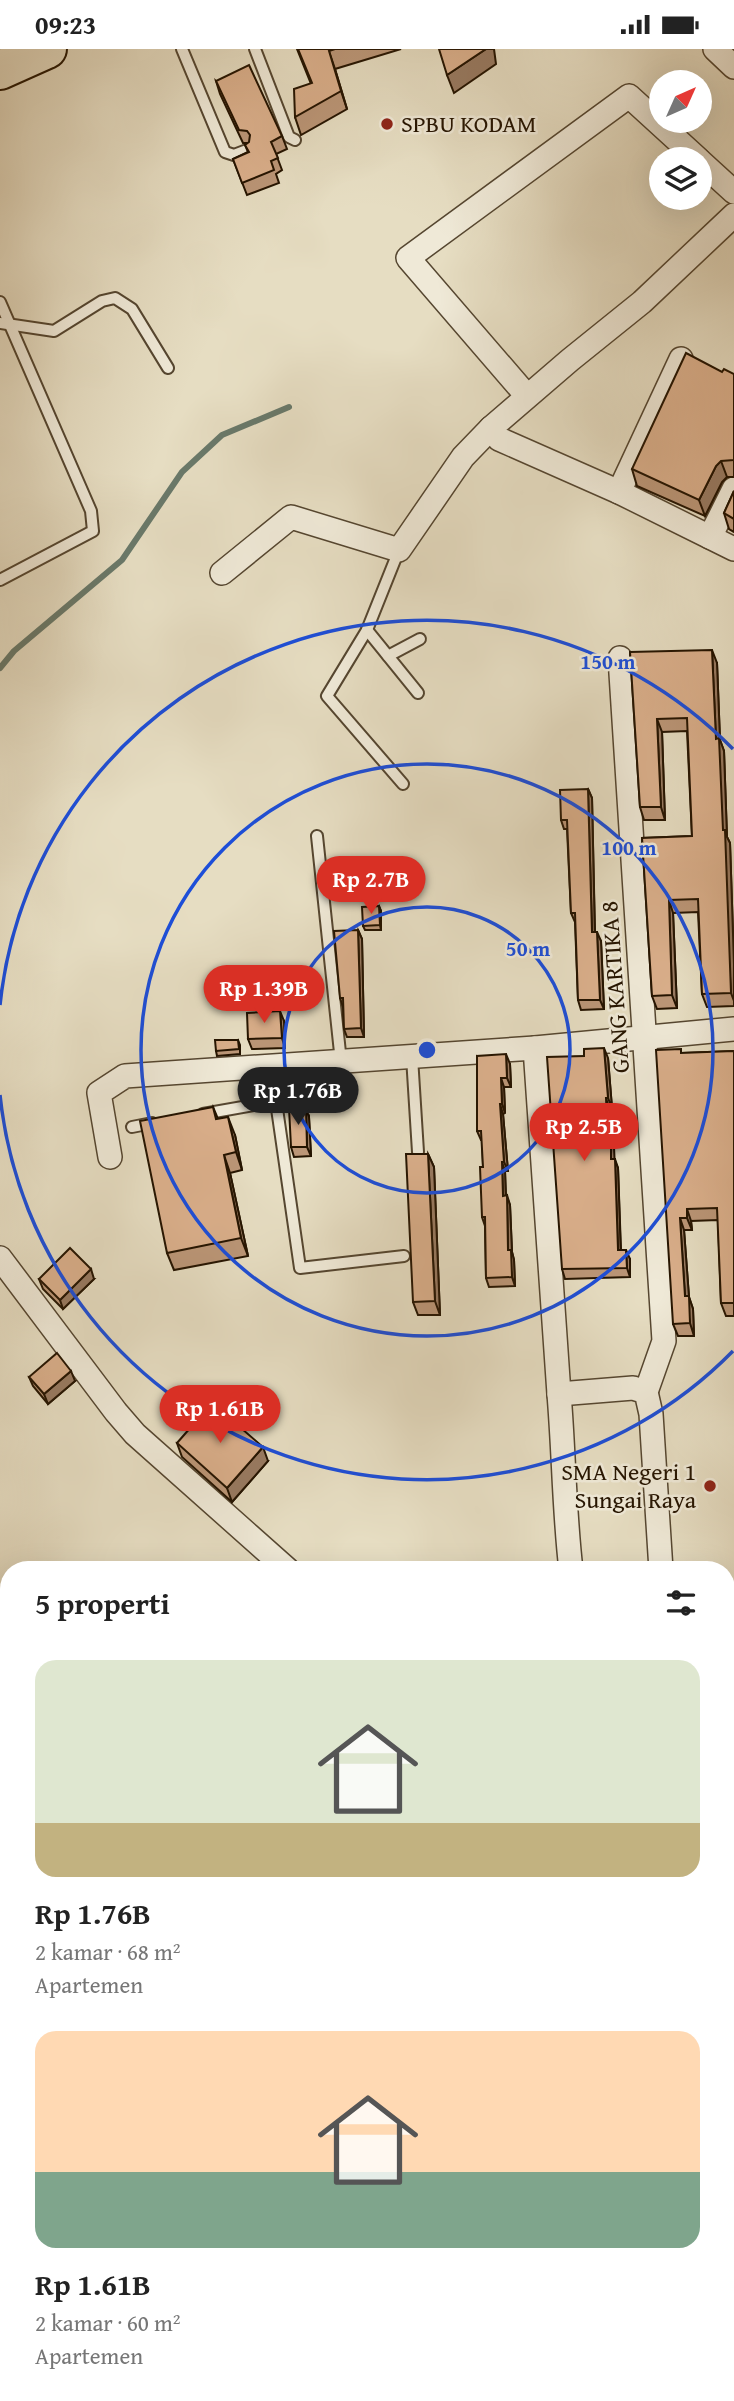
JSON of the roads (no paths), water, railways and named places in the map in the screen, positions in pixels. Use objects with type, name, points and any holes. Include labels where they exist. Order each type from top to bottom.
[{"type":"highway","points":[[0,70],[47,49]]},
{"type":"street","points":[[715,49],[734,67]]},
{"type":"street","points":[[527,396],[408,258],[629,96],[685,147]]},
{"type":"street","points":[[712,172],[734,192]]},
{"type":"street","points":[[222,573],[291,517],[399,550],[463,457],[491,428],[642,302],[734,215]]},
{"type":"street","points":[[619,492],[681,359]]},
{"type":"street","points":[[491,428],[499,439],[619,492],[734,549]]},
{"type":"street","points":[[710,537],[734,489]]},
{"type":"street","name":"GANG KARTIKA 8","points":[[620,658],[664,1341],[646,1392],[651,1414],[660,1561]]},
{"type":"street","points":[[110,1157],[99,1093],[125,1076],[535,1048],[734,1029]]},
{"type":"street","points":[[535,1048],[570,1561]]},
{"type":"street","points":[[0,1258],[135,1434],[278,1561]]},
{"type":"street","points":[[559,1394],[633,1388],[646,1392]]},
{"type":"lane","points":[[182,49],[225,152],[234,155],[247,150]]},
{"type":"lane","points":[[255,49],[282,130],[295,140]]},
{"type":"lane","points":[[5,323],[54,331],[102,301],[115,298],[132,309],[167,368]]},
{"type":"lane","points":[[0,302],[5,323],[90,510],[93,531],[0,579]]},
{"type":"lane","points":[[399,550],[367,631],[327,696],[403,784]]},
{"type":"lane","points":[[367,631],[418,693]]},
{"type":"lane","points":[[387,656],[420,639]]},
{"type":"lane","points":[[317,836],[341,1062]]},
{"type":"lane","points":[[412,1057],[418,1151]]},
{"type":"lane","points":[[271,1067],[299,1268],[404,1256]]},
{"type":"lane","points":[[197,1115],[276,1101]]},
{"type":"lane","points":[[132,1127],[158,1122]]},
{"type":"waterway","points":[[0,668],[14,651],[122,560],[182,472],[222,435],[289,407]]},
{"type":"place","name":"SPBU KODAM","points":[[387,124]]},
{"type":"place","name":"SMA Negeri 1 Sungai Raya","points":[[710,1486]]}]
